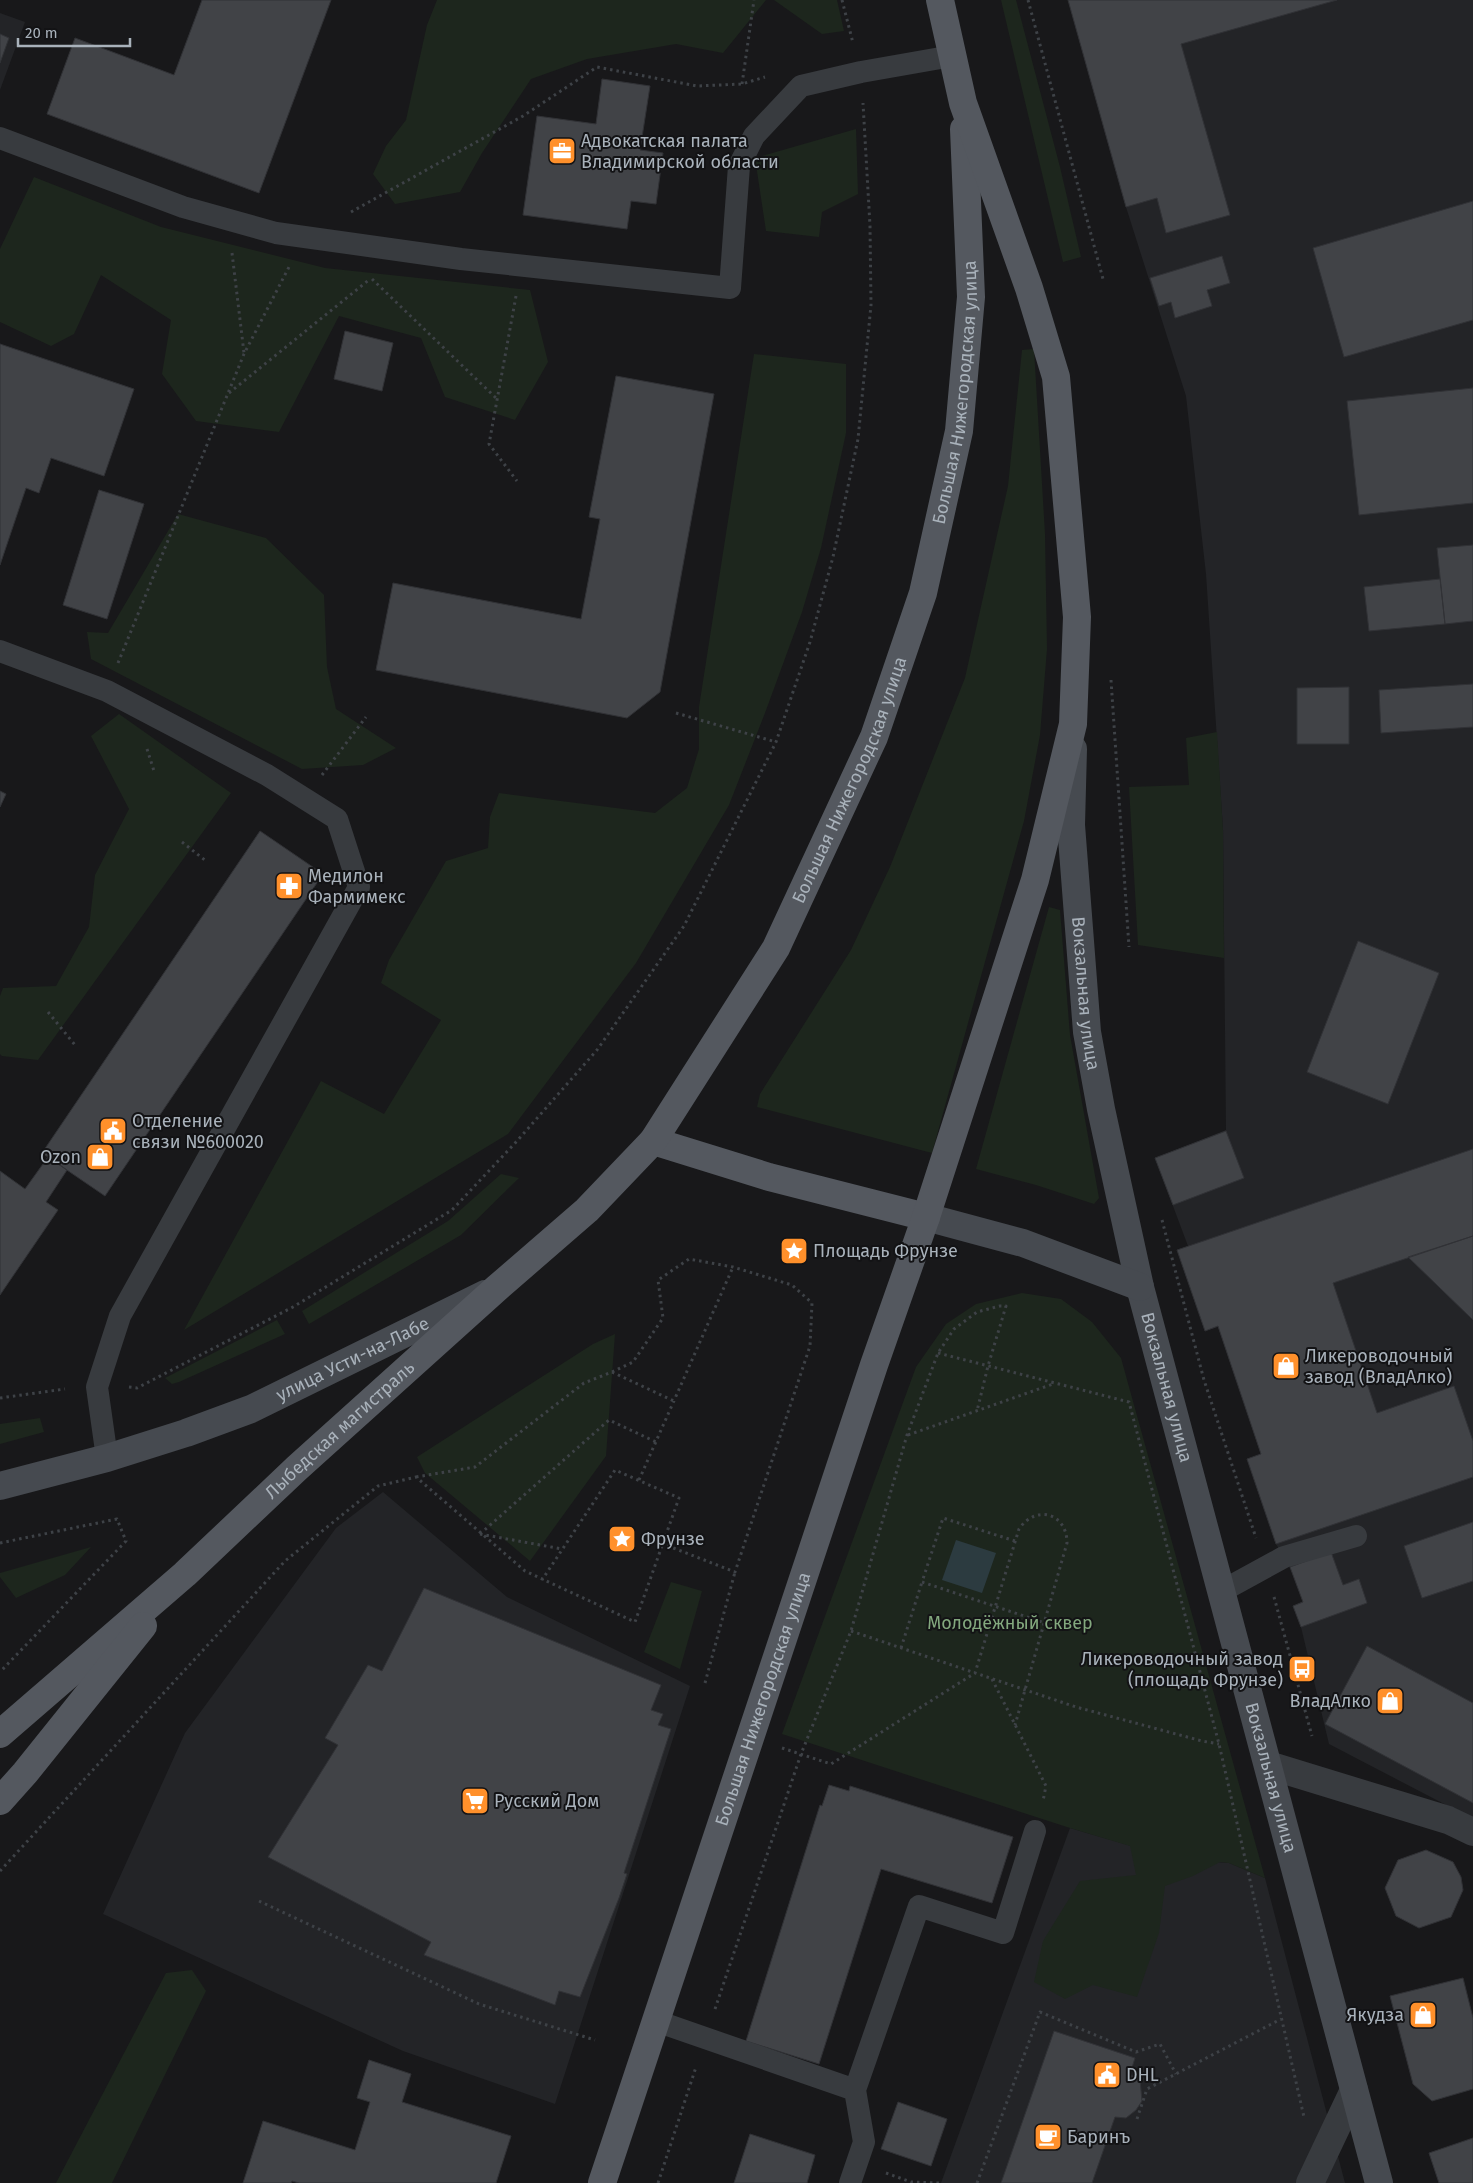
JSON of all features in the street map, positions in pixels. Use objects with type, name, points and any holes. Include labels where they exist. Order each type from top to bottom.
[{"type":"main road","name":"Большая Нижегородская улица","points":[[602,2183],[874,1365],[926,1217],[1035,880],[1073,724],[1077,617],[1056,377],[1029,288],[963,102],[940,0]]},
{"type":"main road","name":"Большая Нижегородская улица","points":[[653,1141],[776,948],[874,737],[922,593],[960,431],[971,297],[963,102]]},
{"type":"main road","name":"Вокзальная улица","points":[[1073,724],[1071,825],[1087,1032],[1106,1137],[1140,1287],[1379,2183]]},
{"type":"main road","points":[[653,1141],[769,1177],[1023,1243],[1140,1287]]},
{"type":"main road","name":"улица Усти-на-Лабе","points":[[0,1486],[107,1458],[186,1433],[251,1409],[497,1288],[587,1210],[653,1141]]},
{"type":"main road","name":"Лыбедская магистраль","points":[[0,1734],[185,1574],[297,1468],[497,1288]]},
{"type":"main road","name":"Лыбедская магистраль","points":[[0,1801],[25,1773],[185,1574]]},
{"type":"street","points":[[1268,1764],[1448,1820],[1473,1832]]},
{"type":"street","points":[[1313,2177],[1354,2090]]},
{"type":"lane","points":[[0,138],[183,207],[276,233],[521,265],[730,288],[738,166],[754,136],[801,86],[861,72],[952,56]]},
{"type":"lane","points":[[0,651],[107,691],[267,775],[337,819],[359,887],[120,1316],[98,1387],[107,1458]]},
{"type":"lane","points":[[1222,1591],[1284,1557],[1356,1536]]},
{"type":"lane","points":[[850,2183],[864,2142],[855,2090],[919,1906],[1003,1933],[1036,1831]]},
{"type":"lane","points":[[656,2022],[855,2090]]},
{"type":"path","points":[[107,691],[244,354],[304,237],[523,116],[596,67],[697,86],[742,84],[754,0]]},
{"type":"path","points":[[0,1398],[48,1390],[98,1387],[137,1388],[294,1307],[452,1210],[597,1050],[679,934],[776,742],[813,632],[833,557],[858,439],[871,305],[870,226],[861,72],[842,0]]},
{"type":"path","points":[[1028,0],[1103,279]]},
{"type":"path","points":[[228,220],[244,354]]},
{"type":"path","points":[[228,394],[371,278],[376,246]]},
{"type":"path","points":[[517,481],[489,444],[521,265]]},
{"type":"path","points":[[371,278],[497,399]]},
{"type":"path","points":[[676,713],[776,742]]},
{"type":"path","points":[[304,798],[366,717]]},
{"type":"path","points":[[182,842],[206,861]]},
{"type":"path","points":[[48,1012],[75,1045]]},
{"type":"path","points":[[1162,1218],[1204,1380],[1266,1567],[1312,1736]]},
{"type":"path","points":[[0,1871],[285,1561],[378,1486],[416,1477],[475,1467],[584,1383],[633,1362],[663,1318],[658,1280],[689,1259],[733,1267],[792,1285],[812,1303],[810,1346],[734,1572],[705,1684]]},
{"type":"path","points":[[639,1480],[733,1267]]},
{"type":"path","points":[[658,2183],[800,1754],[851,1632],[907,1436],[938,1353],[954,1329],[978,1312],[1006,1306],[977,1411]]},
{"type":"path","points":[[938,1353],[1130,1402],[1219,1744],[1281,2019],[1313,2177]]},
{"type":"path","points":[[612,1372],[674,1401]]},
{"type":"path","points":[[907,1436],[1054,1384]]},
{"type":"path","points":[[480,1534],[609,1420],[656,1442]]},
{"type":"path","points":[[416,1477],[525,1571],[542,1580],[635,1622],[679,1498],[614,1470],[542,1580]]},
{"type":"path","points":[[751,1738],[831,1764],[975,1673],[1015,1541],[1024,1522],[1037,1515],[1045,1514],[1059,1521],[1067,1535],[1067,1543],[1015,1725]]},
{"type":"path","points":[[901,1648],[943,1518],[1015,1541]]},
{"type":"path","points":[[0,1543],[117,1519],[126,1541],[0,1672]]},
{"type":"path","points":[[480,1534],[562,1549]]},
{"type":"path","points":[[663,1544],[734,1572]]},
{"type":"path","points":[[922,1582],[1045,1623]]},
{"type":"path","points":[[851,1632],[1076,1707],[1219,1744]]},
{"type":"path","points":[[992,1679],[1046,1786],[1036,1831]]},
{"type":"path","points":[[259,1900],[479,2004],[595,2040]]},
{"type":"path","points":[[977,2183],[1040,2012],[1136,2052],[1160,2044],[1176,2074]]},
{"type":"path","points":[[1137,2119],[1147,2089],[1281,2019]]},
{"type":"path","points":[[858,2162],[912,2182],[939,2183]]},
{"type":"shaded area","points":[[1068,0],[1473,0],[1473,1819],[1329,1744],[1301,1627],[1293,1606],[1303,1601],[1290,1567],[1276,1544],[1247,1459],[1261,1454],[1218,1327],[1205,1331],[1177,1250],[1188,1246],[1155,1158],[1226,1130],[1223,830],[1206,574],[1186,396],[1126,207]]},
{"type":"shaded area","points":[[0,13],[25,22],[0,90]]},
{"type":"shaded area","points":[[383,1492],[507,1597],[690,1686],[555,2104],[403,2051],[103,1914],[185,1733],[336,1528]]},
{"type":"shaded area","points":[[956,1540],[996,1553],[982,1593],[942,1580]]},
{"type":"shaded area","points":[[1070,1828],[1176,1859],[1229,1863],[1265,1878],[1345,2183],[941,2183]]},
{"type":"green space","points":[[437,0],[766,0],[723,53],[676,44],[587,59],[531,79],[482,153],[460,192],[395,204],[373,174],[386,146],[406,120],[427,25]]},
{"type":"green space","points":[[774,0],[837,0],[844,31],[822,34]]},
{"type":"green space","points":[[1001,0],[1016,0],[1060,167],[1081,257],[1063,262]]},
{"type":"green space","points":[[856,129],[858,194],[822,212],[819,237],[766,231],[755,158]]},
{"type":"green space","points":[[34,177],[161,227],[325,268],[530,290],[548,362],[515,420],[445,397],[421,338],[339,316],[279,432],[196,421],[162,374],[171,320],[101,275],[74,334],[51,346],[0,322],[0,249]]},
{"type":"green space","points":[[1034,349],[1045,534],[1047,649],[1040,735],[1024,821],[932,1153],[757,1107],[760,1094],[851,950],[890,867],[965,678],[1008,486],[1022,350]]},
{"type":"green space","points":[[754,354],[846,364],[846,433],[821,548],[802,612],[729,805],[636,963],[508,1134],[184,1330],[321,1081],[384,1114],[441,1020],[381,983],[389,960],[446,861],[488,848],[490,817],[499,793],[655,813],[687,788],[699,749],[699,707]]},
{"type":"green space","points":[[178,514],[266,538],[324,595],[327,667],[336,709],[396,748],[363,765],[302,769],[91,659],[87,632],[108,633]]},
{"type":"green space","points":[[119,714],[231,793],[38,1060],[2,1056],[0,1054],[0,996],[3,988],[56,986],[89,927],[95,875],[129,809],[91,736]]},
{"type":"green space","points":[[1217,732],[1223,830],[1224,958],[1138,945],[1129,787],[1189,785],[1186,738]]},
{"type":"green space","points":[[1049,907],[1060,910],[1070,1035],[1099,1198],[1094,1204],[1036,1185],[976,1169]]},
{"type":"green space","points":[[501,1174],[519,1178],[461,1235],[309,1324],[302,1311],[448,1221]]},
{"type":"green space","name":"Молодёжный сквер","points":[[1022,1293],[1061,1299],[1092,1322],[1121,1358],[1265,1878],[1229,1863],[1220,1862],[1193,1876],[1165,1886],[1159,1933],[1137,1997],[1093,1985],[1065,1999],[1034,1982],[1043,1941],[1080,1881],[1136,1875],[1130,1846],[782,1734],[916,1367],[946,1324],[976,1304]]},
{"type":"green space","points":[[277,1320],[285,1334],[179,1382],[172,1384],[165,1378]]},
{"type":"green space","points":[[615,1334],[606,1456],[530,1561],[425,1473],[417,1457],[593,1344]]},
{"type":"green space","points":[[40,1418],[44,1432],[0,1444],[0,1424]]},
{"type":"green space","points":[[91,1547],[65,1575],[16,1598],[0,1577],[0,1573]]},
{"type":"green space","points":[[671,1582],[702,1591],[680,1669],[644,1652]]},
{"type":"green space","points":[[192,1970],[206,1991],[112,2183],[56,2183],[166,1973]]},
{"type":"building","points":[[202,0],[331,0],[259,193],[47,114],[75,38],[174,75]]},
{"type":"building","points":[[1068,0],[1337,0],[1181,44],[1230,215],[1166,233],[1157,198],[1126,207]]},
{"type":"building","points":[[0,34],[9,38],[0,63]]},
{"type":"building","points":[[602,79],[650,86],[640,150],[663,153],[656,204],[631,201],[627,229],[523,215],[537,116],[596,124]]},
{"type":"building","points":[[1473,201],[1473,320],[1344,357],[1313,248]]},
{"type":"building","points":[[1222,256],[1230,283],[1207,290],[1212,306],[1175,318],[1171,302],[1159,306],[1150,278]]},
{"type":"building","points":[[345,331],[393,343],[382,391],[334,379]]},
{"type":"building","points":[[0,344],[134,389],[104,476],[51,458],[39,493],[26,488],[0,565]]},
{"type":"building","points":[[616,376],[714,394],[660,692],[627,718],[376,670],[393,583],[581,619],[600,519],[589,517]]},
{"type":"building","points":[[1473,388],[1473,503],[1359,515],[1347,401]]},
{"type":"building","points":[[99,490],[144,504],[107,619],[63,605]]},
{"type":"building","points":[[1473,545],[1473,621],[1445,624],[1437,548]]},
{"type":"building","points":[[1440,579],[1445,624],[1369,631],[1364,587]]},
{"type":"building","points":[[1473,684],[1473,727],[1381,733],[1379,690]]},
{"type":"building","points":[[1349,687],[1349,744],[1297,744],[1297,688]]},
{"type":"building","points":[[0,791],[6,794],[0,807]]},
{"type":"building","points":[[260,831],[323,874],[105,1196],[42,1153]]},
{"type":"building","points":[[1358,941],[1439,973],[1388,1104],[1307,1072]]},
{"type":"building","points":[[1226,1131],[1244,1178],[1173,1205],[1155,1158]]},
{"type":"building","points":[[1473,1149],[1473,1236],[1333,1283],[1377,1413],[1454,1386],[1473,1441],[1473,1477],[1276,1544],[1247,1459],[1261,1454],[1218,1326],[1205,1331],[1177,1250]]},
{"type":"building","points":[[48,1157],[67,1170],[46,1202],[58,1210],[0,1295],[0,1171],[25,1189]]},
{"type":"building","points":[[1473,1236],[1473,1320],[1408,1257]]},
{"type":"building","points":[[1473,1522],[1473,1581],[1422,1598],[1404,1546]]},
{"type":"building","points":[[1331,1552],[1343,1585],[1359,1579],[1367,1603],[1301,1627],[1293,1606],[1303,1602],[1290,1567]]},
{"type":"building","name":"Русский Дом","points":[[424,1588],[661,1685],[651,1710],[663,1714],[658,1725],[671,1729],[624,1873],[627,1874],[619,1898],[580,1997],[559,1991],[555,2005],[424,1955],[431,1942],[268,1857],[338,1745],[325,1738],[368,1665],[382,1671]]},
{"type":"building","points":[[1367,1646],[1473,1703],[1473,1803],[1325,1724]]},
{"type":"building","points":[[829,1785],[849,1791],[850,1786],[1013,1837],[992,1903],[881,1869],[819,2064],[746,2041],[820,1805],[822,1806]]},
{"type":"building","points":[[1426,1850],[1453,1862],[1461,1877],[1463,1890],[1451,1917],[1419,1928],[1396,1916],[1385,1888],[1398,1860]]},
{"type":"building","points":[[1463,1978],[1473,2018],[1473,2089],[1432,2101],[1413,2084],[1390,1996]]},
{"type":"building","points":[[1054,2031],[1135,2058],[1130,2074],[1140,2080],[1142,2101],[1136,2110],[1126,2118],[1115,2117],[1092,2183],[1001,2183]]},
{"type":"building","points":[[369,2060],[411,2074],[402,2102],[511,2136],[496,2183],[299,2183],[292,2181],[291,2183],[243,2183],[263,2121],[355,2150],[370,2102],[357,2098]]},
{"type":"building","points":[[898,2102],[947,2119],[931,2166],[881,2149]]},
{"type":"building","points":[[750,2134],[815,2155],[807,2183],[734,2183]]},
{"type":"building","points":[[1473,2138],[1473,2183],[1439,2183],[1429,2153]]},
{"type":"place","name":"Адвокатская палата Владимирской области","points":[[562,151]]},
{"type":"place","name":"Медилон Фармимекс","points":[[289,886]]},
{"type":"place","name":"Отделение связи №600020","points":[[113,1131]]},
{"type":"place","name":"Ozon","points":[[100,1157]]},
{"type":"place","name":"Площадь Фрунзе","points":[[794,1251]]},
{"type":"place","name":"Ликероводочный завод (ВладАлко)","points":[[1286,1366]]},
{"type":"place","name":"Фрунзе","points":[[622,1539]]},
{"type":"place","name":"Ликероводочный завод (площадь Фрунзе)","points":[[1302,1669]]},
{"type":"place","name":"ВладАлко","points":[[1390,1701]]},
{"type":"place","name":"Русский Дом","points":[[475,1801]]},
{"type":"place","name":"Якудза","points":[[1423,2015]]},
{"type":"place","name":"DHL","points":[[1107,2075]]},
{"type":"place","name":"Баринъ","points":[[1048,2137]]}]
